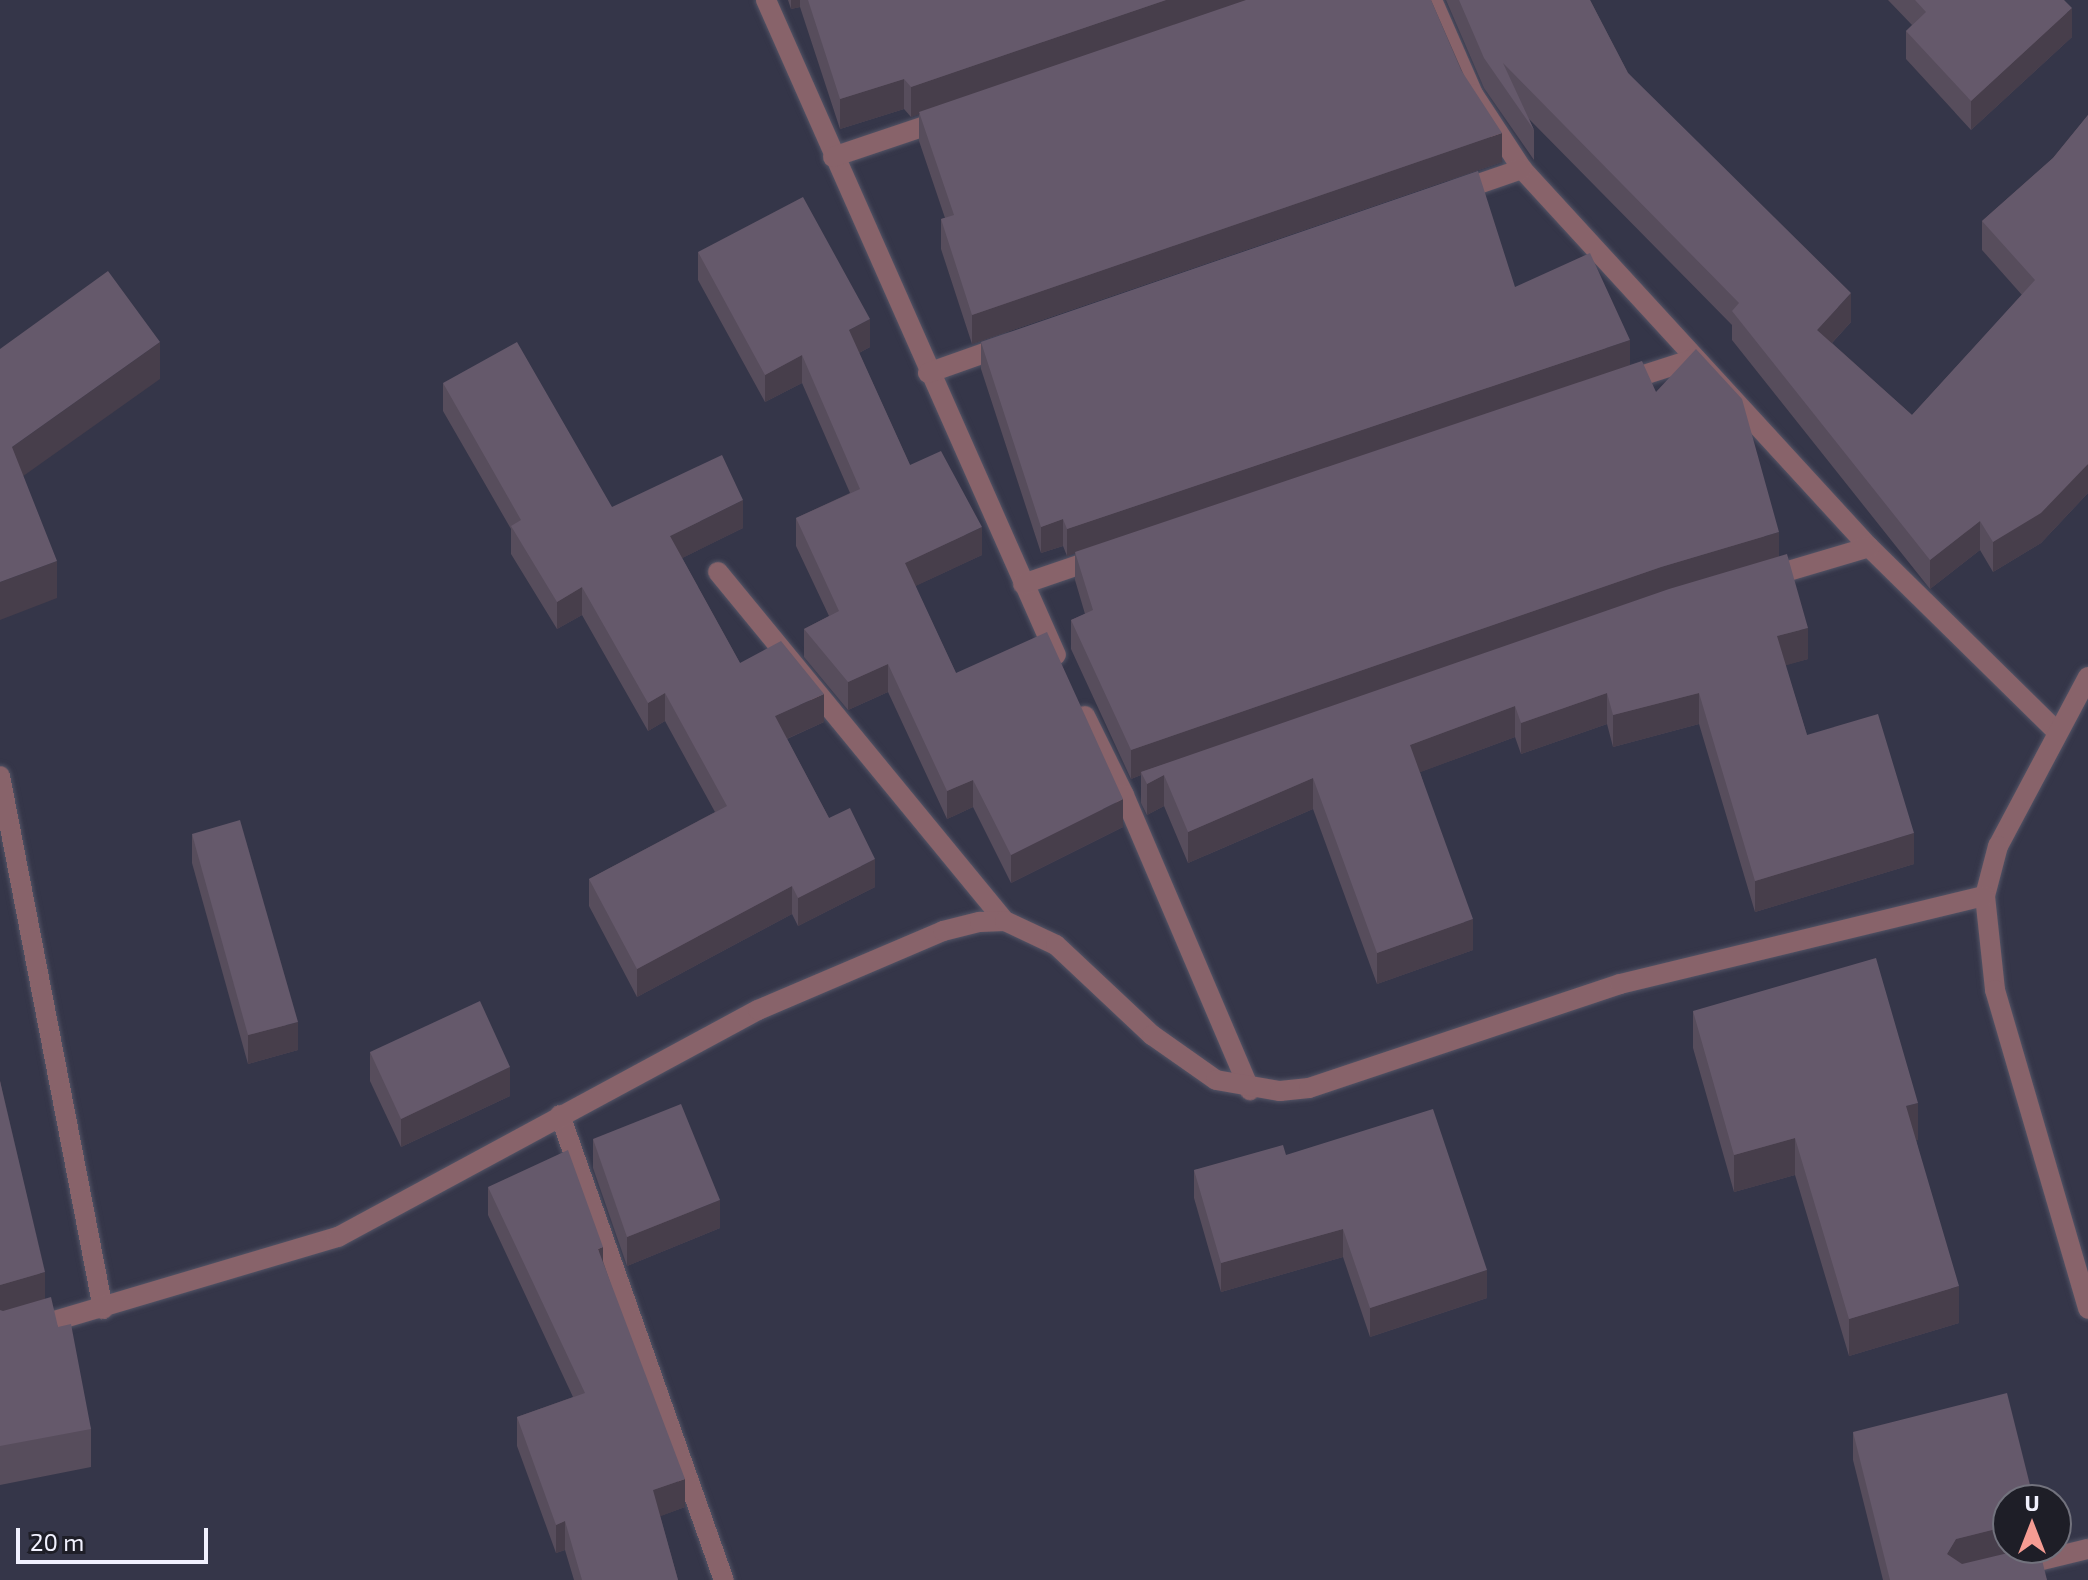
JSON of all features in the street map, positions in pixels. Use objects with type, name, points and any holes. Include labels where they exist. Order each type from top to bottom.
[{"type":"street","points":[[766,0],[928,373],[1070,686],[1131,792],[1250,1090]]},
{"type":"street","points":[[1432,0],[1473,94],[1522,169],[1693,359],[1869,547],[2056,731]]},
{"type":"street","points":[[833,157],[967,112]]},
{"type":"street","points":[[1433,200],[1522,169]]},
{"type":"street","points":[[928,373],[1032,337]]},
{"type":"street","points":[[1603,389],[1693,359]]},
{"type":"street","points":[[1753,582],[1869,547]]},
{"type":"street","points":[[1023,584],[1127,549]]},
{"type":"street","points":[[718,572],[1005,921],[1056,945],[1177,1056],[1216,1080],[1250,1090],[1309,1088],[1620,984],[1985,896]]},
{"type":"street","points":[[2088,677],[2056,731],[1998,846],[1985,896],[1995,990],[2088,1309]]},
{"type":"street","points":[[0,776],[103,1309]]},
{"type":"street","points":[[0,1337],[338,1237],[560,1115],[773,1004],[943,931],[1005,921]]},
{"type":"street","points":[[560,1115],[724,1580]]},
{"type":"street","points":[[2002,1570],[2088,1549]]},
{"type":"building","points":[[808,0],[1166,0],[911,87],[904,79],[840,99]]},
{"type":"building","points":[[1246,0],[1431,0],[1461,70],[1502,133],[972,315],[941,219],[954,215],[919,112]]},
{"type":"building","points":[[1459,0],[1590,0],[1628,73],[1851,293],[1817,330],[1912,415],[2035,280],[1982,221],[2053,158],[2088,115],[2088,464],[2041,513],[1993,542],[1980,521],[1930,560],[1732,311],[1739,303],[1503,63],[1534,130],[1484,58]]},
{"type":"building","points":[[1915,0],[2064,0],[2072,8],[1971,101],[1906,31],[1926,12]]},
{"type":"building","points":[[1478,171],[1515,287],[1590,253],[1630,340],[1067,529],[1063,519],[1041,527],[981,342]]},
{"type":"building","points":[[803,197],[870,319],[849,330],[910,465],[941,451],[982,527],[905,563],[956,673],[1047,632],[1123,799],[1011,855],[973,780],[947,791],[888,664],[848,682],[804,629],[839,611],[796,518],[860,489],[802,355],[765,375],[698,252]]},
{"type":"building","points":[[108,271],[160,342],[12,447],[57,561],[0,582],[0,349]]},
{"type":"building","points":[[517,342],[612,507],[722,455],[743,500],[670,536],[740,663],[781,641],[824,694],[775,716],[829,818],[850,808],[875,859],[798,898],[792,886],[637,969],[589,879],[727,806],[665,693],[648,703],[582,587],[557,602],[511,526],[521,520],[443,383]]},
{"type":"building","points":[[1696,349],[1742,399],[1779,532],[1661,567],[1131,750],[1071,620],[1093,610],[1075,552],[1642,361],[1656,392]]},
{"type":"building","points":[[1787,554],[1808,628],[1777,636],[1807,735],[1878,714],[1914,833],[1755,881],[1699,693],[1613,715],[1607,693],[1521,723],[1515,706],[1410,745],[1473,919],[1377,953],[1313,778],[1188,832],[1164,775],[1147,784],[1141,772],[1669,589]]},
{"type":"building","points":[[240,820],[298,1022],[248,1035],[192,834]]},
{"type":"building","points":[[1876,958],[1918,1103],[1906,1106],[1959,1286],[1849,1319],[1795,1138],[1734,1155],[1693,1011]]},
{"type":"building","points":[[480,1001],[510,1067],[401,1119],[370,1052]]},
{"type":"building","points":[[0,1081],[45,1272],[0,1285]]},
{"type":"building","points":[[681,1104],[720,1200],[627,1237],[593,1139]]},
{"type":"building","points":[[1433,1109],[1487,1270],[1370,1308],[1343,1229],[1221,1263],[1194,1170],[1283,1145],[1286,1155]]},
{"type":"building","points":[[568,1150],[603,1247],[598,1249],[685,1479],[653,1490],[678,1580],[582,1580],[565,1521],[556,1525],[517,1417],[585,1393],[488,1187]]},
{"type":"building","points":[[51,1297],[58,1327],[71,1324],[91,1429],[0,1446],[0,1310]]},
{"type":"building","points":[[2007,1393],[2030,1484],[1992,1484],[1992,1530],[1956,1539],[1947,1554],[1962,1564],[1992,1557],[1992,1564],[2043,1564],[2047,1580],[1890,1580],[1853,1432]]}]
